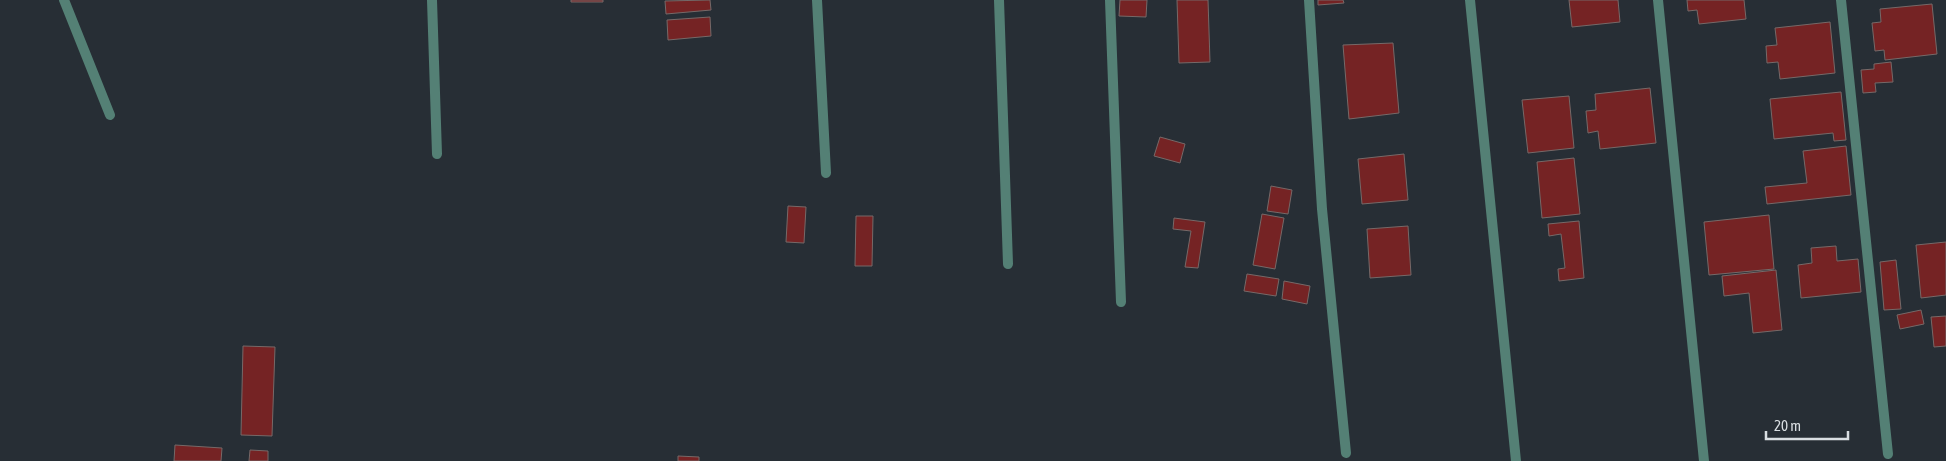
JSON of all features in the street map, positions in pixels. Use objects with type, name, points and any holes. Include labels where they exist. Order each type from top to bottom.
[{"type":"street","points":[[64,0],[110,115]]},
{"type":"street","points":[[432,0],[437,154]]},
{"type":"street","points":[[817,0],[826,173]]},
{"type":"street","points":[[999,0],[1008,264]]},
{"type":"street","points":[[1110,0],[1121,302]]},
{"type":"street","points":[[1309,0],[1322,209],[1346,453]]},
{"type":"street","points":[[1470,0],[1516,461]]},
{"type":"street","points":[[1658,0],[1704,461]]},
{"type":"street","points":[[1841,0],[1888,454]]},
{"type":"building","points":[[571,0],[603,0],[603,2],[571,2]]},
{"type":"building","points":[[710,0],[711,10],[666,14],[665,1]]},
{"type":"building","points":[[1120,0],[1147,0],[1146,17],[1119,16]]},
{"type":"building","points":[[1177,0],[1208,0],[1210,62],[1179,63]]},
{"type":"building","points":[[1318,0],[1343,0],[1344,3],[1318,5]]},
{"type":"building","points":[[1569,0],[1618,0],[1620,22],[1572,27]]},
{"type":"building","points":[[1687,0],[1744,0],[1746,19],[1699,24],[1697,10],[1688,11]]},
{"type":"building","points":[[1932,4],[1937,54],[1885,60],[1884,50],[1875,51],[1872,23],[1881,22],[1880,9]]},
{"type":"building","points":[[710,17],[711,36],[668,40],[667,20]]},
{"type":"building","points":[[1830,22],[1835,73],[1780,79],[1778,62],[1767,63],[1766,46],[1777,45],[1775,28]]},
{"type":"building","points":[[1393,43],[1399,113],[1349,119],[1343,45]]},
{"type":"building","points":[[1891,62],[1893,82],[1875,83],[1876,92],[1863,93],[1861,70],[1874,69],[1874,64]]},
{"type":"building","points":[[1650,88],[1656,143],[1600,149],[1598,131],[1588,133],[1586,111],[1596,110],[1595,94]]},
{"type":"building","points":[[1841,92],[1846,140],[1834,141],[1833,133],[1774,139],[1770,99]]},
{"type":"building","points":[[1569,96],[1574,148],[1528,153],[1522,100]]},
{"type":"building","points":[[1160,137],[1185,144],[1180,163],[1154,156]]},
{"type":"building","points":[[1846,146],[1851,195],[1767,204],[1765,187],[1807,183],[1803,151]]},
{"type":"building","points":[[1404,154],[1408,200],[1362,204],[1358,159]]},
{"type":"building","points":[[1574,158],[1580,214],[1542,218],[1537,162]]},
{"type":"building","points":[[1271,186],[1292,190],[1288,214],[1267,211]]},
{"type":"building","points":[[788,206],[806,207],[804,243],[786,242]]},
{"type":"building","points":[[1262,214],[1284,218],[1275,269],[1253,265]]},
{"type":"building","points":[[1769,215],[1774,269],[1709,275],[1704,222]]},
{"type":"building","points":[[856,216],[873,216],[872,266],[855,266]]},
{"type":"building","points":[[1174,218],[1205,222],[1198,268],[1185,267],[1191,231],[1173,229]]},
{"type":"building","points":[[1579,221],[1584,278],[1559,281],[1558,269],[1565,268],[1561,234],[1549,236],[1548,224]]},
{"type":"building","points":[[1408,226],[1411,275],[1370,278],[1367,229]]},
{"type":"building","points":[[1946,242],[1946,295],[1921,298],[1916,245]]},
{"type":"building","points":[[1836,246],[1837,261],[1858,259],[1861,292],[1801,298],[1798,265],[1812,263],[1811,248]]},
{"type":"building","points":[[1896,260],[1901,309],[1884,310],[1880,262]]},
{"type":"building","points":[[1776,270],[1782,330],[1753,333],[1749,293],[1724,296],[1722,276]]},
{"type":"building","points":[[1247,274],[1279,279],[1276,296],[1244,291]]},
{"type":"building","points":[[1284,281],[1310,286],[1307,304],[1282,299]]},
{"type":"building","points":[[1921,310],[1924,324],[1900,329],[1897,315]]},
{"type":"building","points":[[1946,316],[1946,346],[1934,347],[1931,317]]},
{"type":"building","points":[[243,346],[275,347],[272,436],[241,435]]},
{"type":"building","points":[[175,445],[222,448],[221,461],[174,461]]},
{"type":"building","points":[[250,450],[268,451],[268,461],[249,461]]},
{"type":"building","points":[[678,456],[699,457],[699,461],[678,461]]}]
